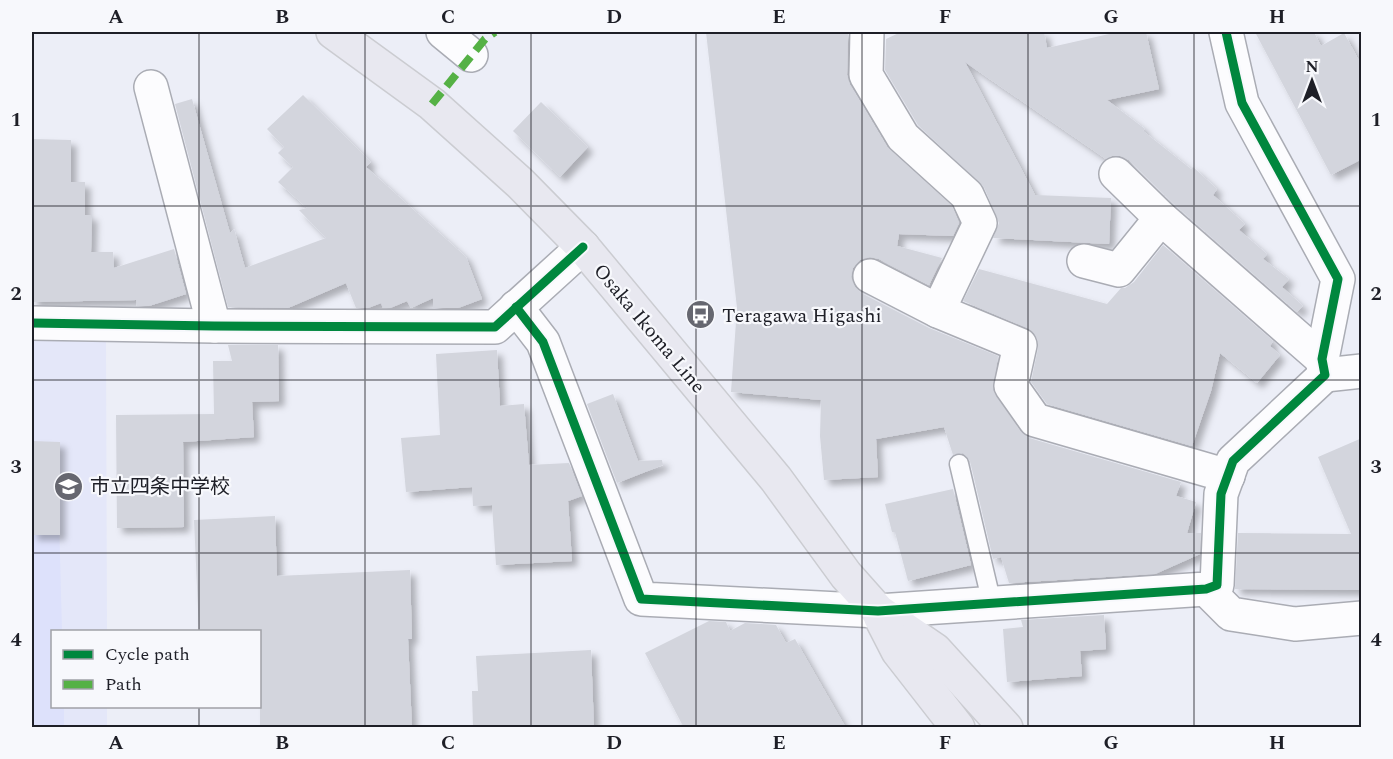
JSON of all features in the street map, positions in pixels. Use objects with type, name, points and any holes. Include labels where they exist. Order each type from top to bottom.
[{"type":"main road","name":"Osaka Ikoma Line","points":[[333,32],[432,104],[520,183],[583,247],[776,479],[846,575],[878,611],[935,650],[1006,728]]},
{"type":"main road","name":"Osaka Ikoma Line","points":[[878,611],[898,651],[958,728]]},
{"type":"street","points":[[443,32],[471,55]]},
{"type":"street","points":[[867,32],[866,75],[903,137],[967,195],[980,223],[938,311]]},
{"type":"street","points":[[516,306],[543,342],[641,599],[878,611],[1206,589],[1217,585],[1221,494],[1233,461],[1324,367],[1338,279],[1242,103],[1226,32]]},
{"type":"street","points":[[151,87],[214,326]]},
{"type":"street","points":[[1116,174],[1324,367],[1362,370]]},
{"type":"street","points":[[1084,261],[1119,270],[1161,218]]},
{"type":"street","points":[[32,323],[495,327],[583,247]]},
{"type":"street","points":[[870,276],[938,311],[1020,345],[1011,386],[1035,420],[1228,476]]},
{"type":"street","points":[[1206,589],[1231,614],[1295,624],[1362,618]]},
{"type":"lane","points":[[959,464],[992,604]]},
{"type":"shaded area","name":"市立四条中学校","points":[[32,341],[106,341],[107,630],[51,630],[51,708],[107,708],[107,727],[32,728]]},
{"type":"shaded area","points":[[59,518],[62,630],[51,630],[51,708],[64,708],[64,727],[32,727],[32,519]]},
{"type":"building","points":[[706,32],[848,32],[847,75],[850,85],[887,147],[952,206],[959,223],[953,236],[899,234],[897,246],[942,258],[929,285],[879,259],[870,257],[860,260],[853,268],[851,277],[855,287],[861,293],[929,328],[998,356],[993,390],[1020,431],[1029,438],[1181,482],[1176,496],[1196,502],[1187,533],[1201,533],[1200,554],[1155,574],[1009,583],[1001,557],[993,559],[970,461],[963,453],[953,455],[944,427],[876,439],[878,477],[824,480],[820,436],[821,400],[731,392],[737,308]]},
{"type":"building","points":[[901,32],[1044,32],[1047,48],[1118,32],[1146,32],[1159,89],[1107,100],[1191,169],[1193,167],[1217,189],[1213,195],[1245,224],[1239,230],[1267,254],[1263,259],[1289,279],[1282,287],[1303,306],[1297,312],[1174,204],[1129,160],[1120,156],[1106,159],[965,62],[1035,195],[1111,198],[1109,244],[993,238],[999,223],[984,187],[918,125],[885,70],[886,39]]},
{"type":"building","points":[[1255,32],[1314,32],[1321,46],[1344,33],[1362,66],[1362,159],[1331,175]]},
{"type":"building","points":[[303,95],[371,162],[366,167],[466,257],[482,299],[458,308],[433,308],[433,298],[411,308],[407,301],[390,308],[383,308],[381,303],[368,308],[356,308],[346,283],[288,308],[228,307],[175,104],[192,99],[230,233],[234,229],[245,268],[326,238],[299,210],[307,208],[278,182],[293,167],[278,153],[284,147],[267,129]]},
{"type":"building","points":[[541,102],[588,147],[560,177],[513,131]]},
{"type":"building","points":[[32,139],[71,140],[71,182],[85,182],[85,215],[92,215],[91,252],[113,252],[114,268],[174,249],[186,294],[149,306],[137,306],[136,300],[32,302]]},
{"type":"building","points":[[1163,245],[1273,341],[1270,346],[1280,355],[1257,383],[1220,353],[1211,391],[1192,446],[1047,404],[1031,382],[1038,348],[1038,341],[1034,333],[963,301],[979,269],[1107,304],[1121,288],[1134,282]]},
{"type":"building","points":[[228,345],[278,345],[279,401],[252,402],[254,437],[183,442],[184,527],[117,528],[116,415],[214,414],[213,361],[232,361]]},
{"type":"building","points":[[497,350],[500,406],[524,404],[529,465],[569,463],[582,496],[568,501],[572,561],[496,565],[492,505],[473,506],[472,487],[406,492],[401,438],[440,435],[436,354]]},
{"type":"building","points":[[613,394],[638,461],[662,460],[663,465],[617,483],[587,404]]},
{"type":"building","points":[[1362,438],[1362,590],[1235,589],[1238,533],[1351,534],[1318,457]]},
{"type":"building","points":[[32,441],[60,442],[60,535],[32,535]]},
{"type":"building","points":[[953,489],[971,565],[908,581],[885,504]]},
{"type":"building","points":[[275,516],[277,576],[410,570],[412,639],[408,639],[412,728],[260,728],[261,630],[199,630],[194,520]]},
{"type":"building","points":[[1104,615],[1106,649],[1080,651],[1082,676],[1007,682],[1003,629],[1023,627],[1021,620]]},
{"type":"building","points":[[709,621],[726,622],[730,631],[745,623],[776,625],[786,643],[795,639],[846,728],[684,728],[645,653]]},
{"type":"building","points":[[591,650],[594,728],[473,728],[472,691],[478,691],[476,656]]},
{"type":"marked path","points":[[432,104],[485,39],[495,32]]},
{"type":"cycle path","points":[[516,307],[543,342],[641,599],[878,611],[1206,589],[1217,585],[1221,494],[1233,461],[1325,375],[1322,359],[1338,279],[1242,103],[1226,32]]},
{"type":"cycle path","points":[[32,323],[495,327],[583,247]]},
{"type":"place","name":"Teragawa Higashi","points":[[701,315]]},
{"type":"place","name":"市立四条中学校","points":[[69,486]]}]
